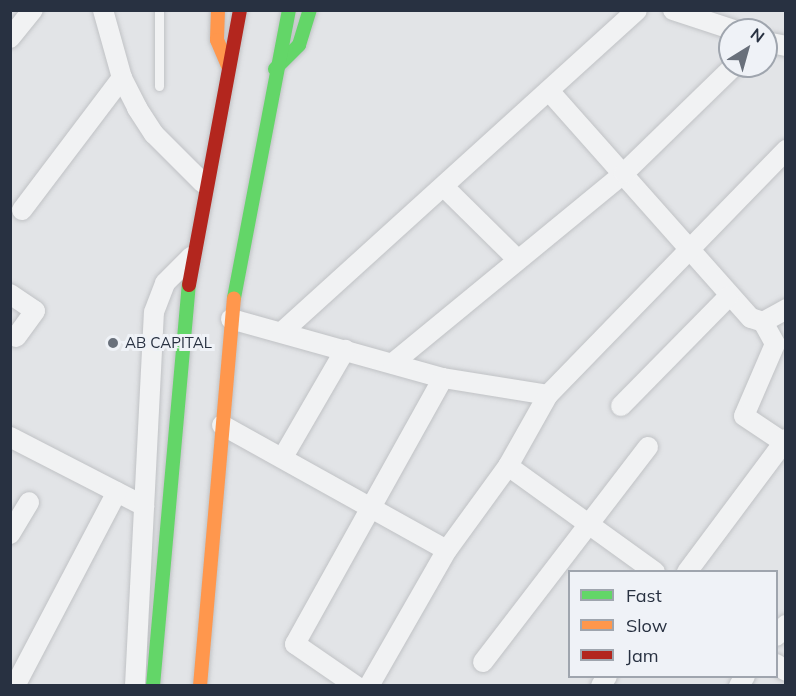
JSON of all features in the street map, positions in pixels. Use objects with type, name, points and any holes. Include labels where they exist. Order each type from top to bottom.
[{"type":"main road","points":[[218,10],[217,40],[228,66]]},
{"type":"main road","points":[[153,686],[191,257],[202,183],[240,10]]},
{"type":"main road","points":[[200,686],[231,319],[275,69],[289,10]]},
{"type":"main road","points":[[275,69],[298,45],[310,10]]},
{"type":"street","points":[[10,38],[33,10]]},
{"type":"street","points":[[103,10],[122,78],[154,134],[202,183]]},
{"type":"street","points":[[282,332],[550,92],[637,10]]},
{"type":"street","points":[[673,10],[710,15]]},
{"type":"street","points":[[22,210],[122,78]]},
{"type":"street","points":[[393,363],[516,258],[624,173],[722,78]]},
{"type":"street","points":[[550,92],[624,173],[729,296],[751,318],[763,322],[776,344],[744,416],[784,443]]},
{"type":"street","points":[[369,686],[447,550],[508,466],[548,395],[786,150]]},
{"type":"street","points":[[444,186],[516,258]]},
{"type":"street","points":[[135,686],[154,312],[165,283],[191,257]]},
{"type":"street","points":[[10,294],[35,311],[16,338]]},
{"type":"street","points":[[621,406],[729,296]]},
{"type":"street","points":[[763,322],[786,309]]},
{"type":"street","points":[[231,319],[443,378],[548,395]]},
{"type":"street","points":[[283,457],[345,350]]},
{"type":"street","points":[[356,686],[295,644],[443,378]]},
{"type":"street","points":[[222,425],[447,550]]},
{"type":"street","points":[[10,437],[144,506]]},
{"type":"street","points":[[784,443],[786,470]]},
{"type":"street","points":[[689,570],[784,443]]},
{"type":"street","points":[[483,662],[591,525],[648,447]]},
{"type":"street","points":[[508,466],[652,570]]},
{"type":"street","points":[[15,686],[117,492]]},
{"type":"street","points":[[10,534],[29,502]]},
{"type":"lane","points":[[159,10],[159,86]]},
{"type":"traffic: fast","points":[[234,298],[289,10]]},
{"type":"traffic: fast","points":[[275,69],[299,45],[310,10]]},
{"type":"traffic: fast","points":[[153,686],[189,285]]},
{"type":"traffic: slow","points":[[218,10],[217,40],[228,66]]},
{"type":"traffic: slow","points":[[200,686],[234,298]]},
{"type":"traffic: jam","points":[[189,285],[240,10]]},
{"type":"place","name":"AB CAPITAL","points":[[113,343]]}]
